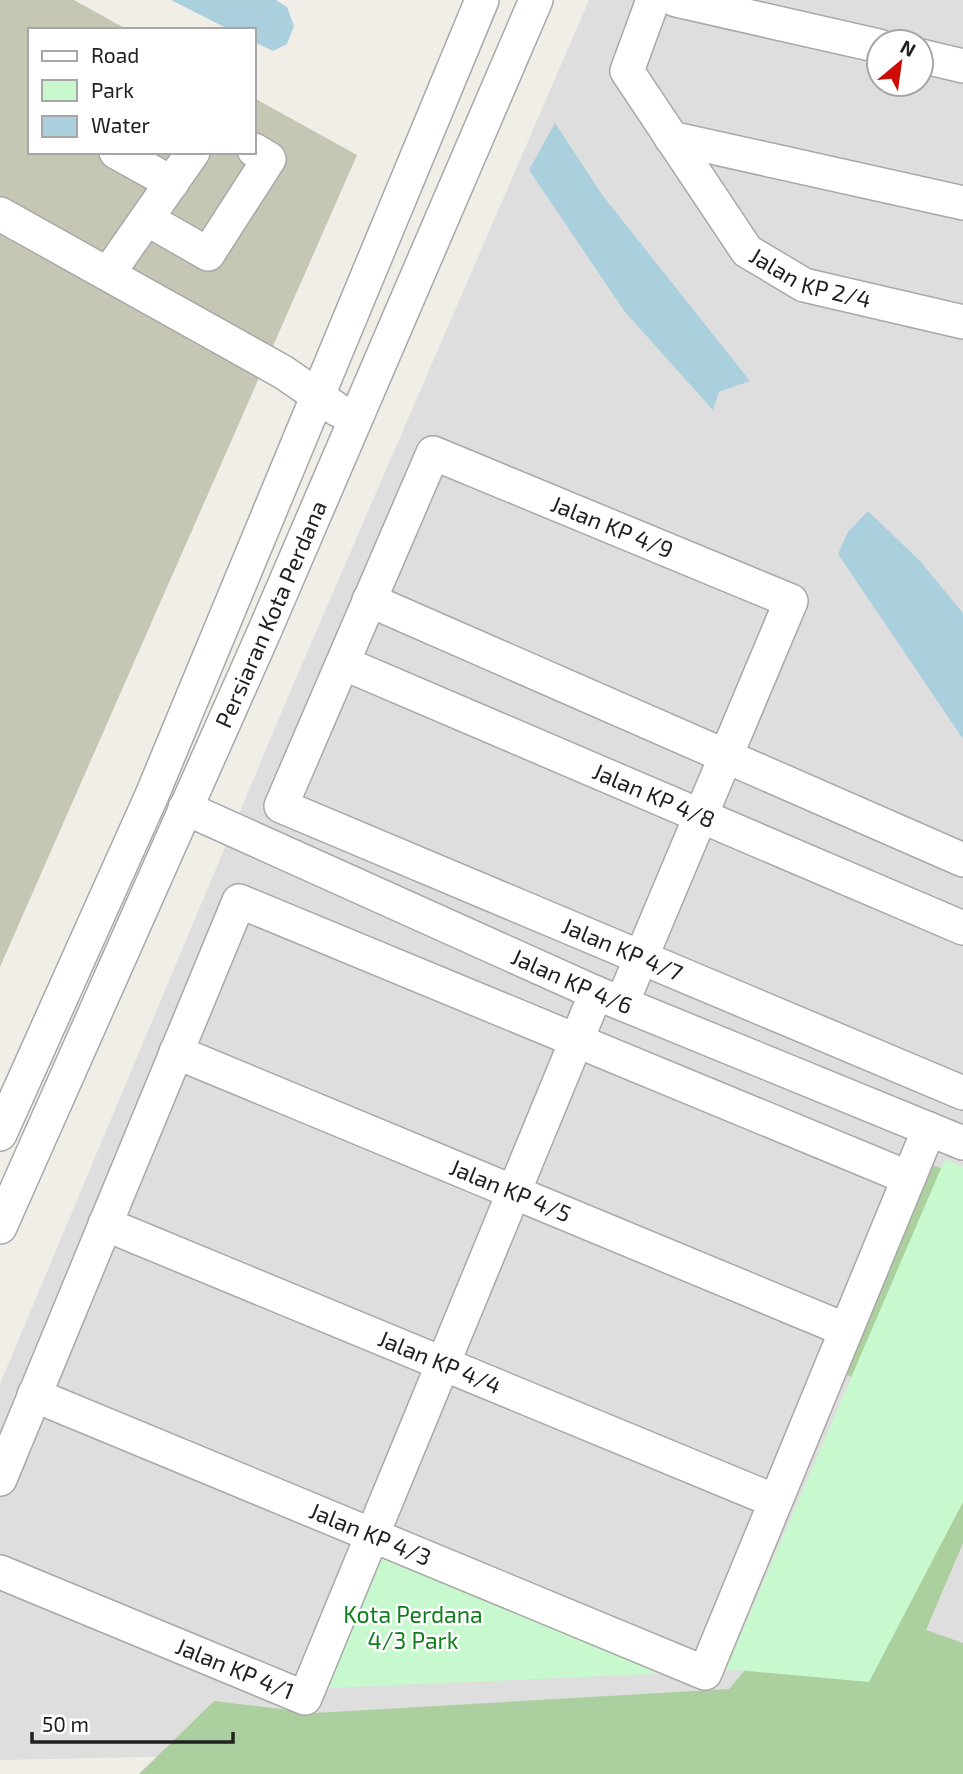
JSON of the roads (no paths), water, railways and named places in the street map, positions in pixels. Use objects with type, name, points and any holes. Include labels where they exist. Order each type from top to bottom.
[{"type":"street","name":"Persiaran Kota Perdana","points":[[0,1134],[152,795],[482,0]]},
{"type":"street","name":"Persiaran Kota Perdana","points":[[0,1227],[184,808],[265,631],[537,0]]},
{"type":"street","name":"Jalan KP 2/4","points":[[653,0],[627,71],[747,251],[804,285],[963,322]]},
{"type":"street","points":[[676,0],[865,43]]},
{"type":"street","points":[[935,59],[963,66]]},
{"type":"street","points":[[671,138],[963,203]]},
{"type":"street","points":[[147,219],[208,254],[270,159],[256,151]]},
{"type":"street","points":[[120,154],[172,183]]},
{"type":"street","points":[[108,274],[192,154]]},
{"type":"street","points":[[0,214],[283,372],[355,420]]},
{"type":"street","name":"Jalan KP 4/9","points":[[369,600],[433,453],[791,601],[726,756]]},
{"type":"street","points":[[343,663],[369,600],[963,860]]},
{"type":"street","name":"Jalan KP 4/7","points":[[343,663],[281,806],[963,1093]]},
{"type":"street","name":"Jalan KP 4/8","points":[[343,663],[963,928]]},
{"type":"street","points":[[373,1535],[576,1041],[641,958],[726,756]]},
{"type":"street","name":"Jalan KP 4/6","points":[[184,808],[609,998],[963,1143]]},
{"type":"street","points":[[0,1479],[239,901],[909,1178]]},
{"type":"street","name":"Jalan KP 4/5","points":[[176,1052],[846,1329]]},
{"type":"street","points":[[775,1502],[929,1129]]},
{"type":"street","name":"Jalan KP 4/4","points":[[105,1224],[775,1502]]},
{"type":"street","name":"Jalan KP 4/3","points":[[34,1395],[705,1673],[775,1502]]},
{"type":"street","name":"Jalan KP 4/1","points":[[0,1572],[305,1698],[373,1535]]},
{"type":"water","points":[[171,0],[276,0],[287,7],[294,26],[287,44],[273,51],[256,43],[256,28],[226,28]]},
{"type":"water","points":[[555,123],[603,196],[750,381],[719,392],[713,410],[625,312],[529,170]]},
{"type":"water","points":[[868,511],[920,561],[963,613],[963,739],[838,554],[848,532]]},
{"type":"park label","name":"Kota Perdana 4/3 Park","points":[[413,1628]]}]
